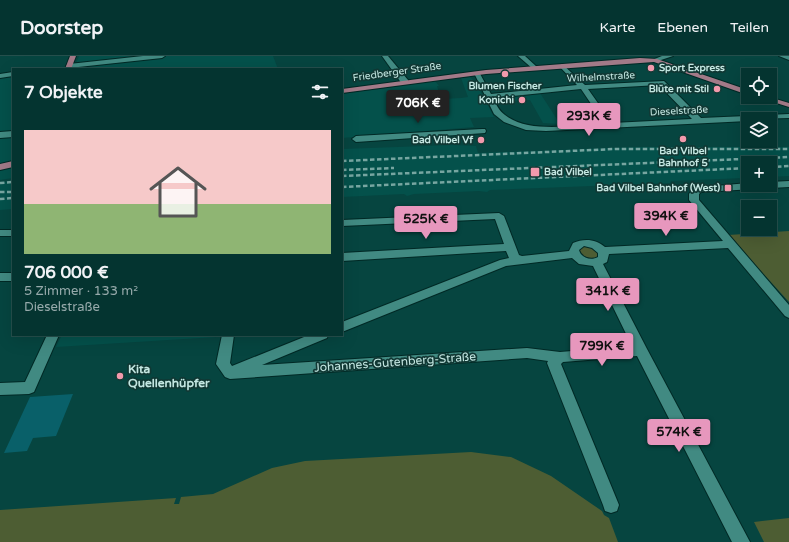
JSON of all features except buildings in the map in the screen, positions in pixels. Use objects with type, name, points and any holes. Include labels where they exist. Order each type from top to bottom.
[{"type":"main road","points":[[67,68],[73,56]]},
{"type":"main road","name":"Friedberger Straße","points":[[343,91],[477,73],[632,60],[655,60]]},
{"type":"main road","points":[[655,60],[741,90]]},
{"type":"main road","points":[[777,100],[789,103]]},
{"type":"main road","points":[[777,100],[789,103]]},
{"type":"main road","points":[[0,167],[12,164]]},
{"type":"street","points":[[67,68],[162,56]]},
{"type":"street","points":[[385,56],[405,82]]},
{"type":"street","points":[[521,56],[535,68]]},
{"type":"street","name":"Friedberger Straße","points":[[655,60],[670,56]]},
{"type":"street","points":[[782,56],[789,58]]},
{"type":"street","points":[[562,66],[583,87],[610,126]]},
{"type":"street","name":"Dieselstraße","points":[[477,73],[498,113],[514,124],[526,128],[546,129],[789,116]]},
{"type":"street","points":[[0,76],[12,74]]},
{"type":"street","name":"Wilhelmstraße","points":[[489,96],[583,87],[661,84],[699,121]]},
{"type":"street","points":[[356,139],[482,131]]},
{"type":"street","points":[[0,136],[12,134]]},
{"type":"street","points":[[789,184],[696,190],[694,194],[695,204],[789,313]]},
{"type":"street","points":[[343,223],[499,216],[514,257],[522,260]]},
{"type":"street","points":[[0,233],[12,233]]},
{"type":"street","points":[[603,251],[603,259],[597,263],[584,261],[575,254],[573,250],[581,244],[594,245],[603,251],[730,244]]},
{"type":"street","points":[[343,256],[510,246]]},
{"type":"street","points":[[343,327],[504,263],[575,254]]},
{"type":"street","points":[[597,263],[641,351],[741,542]]},
{"type":"street","points":[[0,277],[12,277]]},
{"type":"street","points":[[0,390],[29,388],[53,336]]},
{"type":"street","points":[[228,336],[223,364],[230,373],[243,366],[319,336]]},
{"type":"street","name":"Johannes-Gutenberg-Straße","points":[[230,373],[527,353],[557,360],[641,351]]},
{"type":"street","points":[[557,360],[611,505]]},
{"type":"shaded area","points":[[79,56],[273,56],[278,68],[74,68]]},
{"type":"shaded area","points":[[12,73],[12,130],[0,132],[0,74]]},
{"type":"shaded area","points":[[470,77],[476,83],[494,117],[470,118],[474,127],[343,138],[343,94],[435,81],[439,86],[437,86],[441,99],[468,97],[461,78]]},
{"type":"shaded area","points":[[540,93],[560,124],[543,123],[530,100],[506,101],[500,97]]},
{"type":"shaded area","points":[[12,136],[12,178],[0,180],[0,138]]},
{"type":"shaded area","points":[[453,145],[476,146],[478,153],[639,147],[789,147],[789,176],[777,177],[777,156],[741,156],[741,178],[671,181],[670,183],[490,190],[487,192],[479,191],[414,194],[407,196],[404,194],[343,197],[343,149]]},
{"type":"shaded area","points":[[12,181],[12,209],[0,210],[0,182]]},
{"type":"shaded area","points":[[789,231],[789,302],[728,235],[777,236],[777,232]]},
{"type":"shaded area","points":[[583,246],[593,247],[600,255],[597,259],[587,259],[580,256],[578,249]]},
{"type":"shaded area","points":[[62,336],[216,336],[216,337],[56,347]]},
{"type":"shaded area","points":[[471,452],[511,457],[551,476],[602,511],[604,515],[609,518],[618,542],[0,542],[0,510],[176,498],[174,504],[179,504],[181,497],[213,494],[272,468],[305,461]]},
{"type":"shaded area","points":[[789,518],[789,542],[764,542],[754,522]]},
{"type":"railway","points":[[343,161],[615,149],[789,149]]},
{"type":"railway","points":[[343,176],[789,157]]},
{"type":"railway","points":[[777,167],[789,166]]},
{"type":"railway","points":[[343,170],[394,168]]},
{"type":"railway","points":[[343,187],[741,168]]},
{"type":"railway","points":[[0,183],[12,182]]},
{"type":"railway","points":[[0,192],[12,192]]},
{"type":"railway","points":[[0,199],[12,198]]},
{"type":"place","name":"Sport Express","points":[[651,68]]},
{"type":"place","name":"Blumen Fischer","points":[[505,74]]},
{"type":"place","name":"Blüte mit Stil","points":[[717,89]]},
{"type":"place","name":"Konichi","points":[[522,100]]},
{"type":"place","name":"Bad Vilbel Bahnhof 5","points":[[683,139]]},
{"type":"place","name":"Bad Vilbel Vf","points":[[481,140]]},
{"type":"place","name":"Bad Vilbel","points":[[535,172]]},
{"type":"place","name":"Bad Vilbel Bahnhof (West)","points":[[728,188]]},
{"type":"place","name":"Kita Quellenhüpfer","points":[[120,376]]}]
